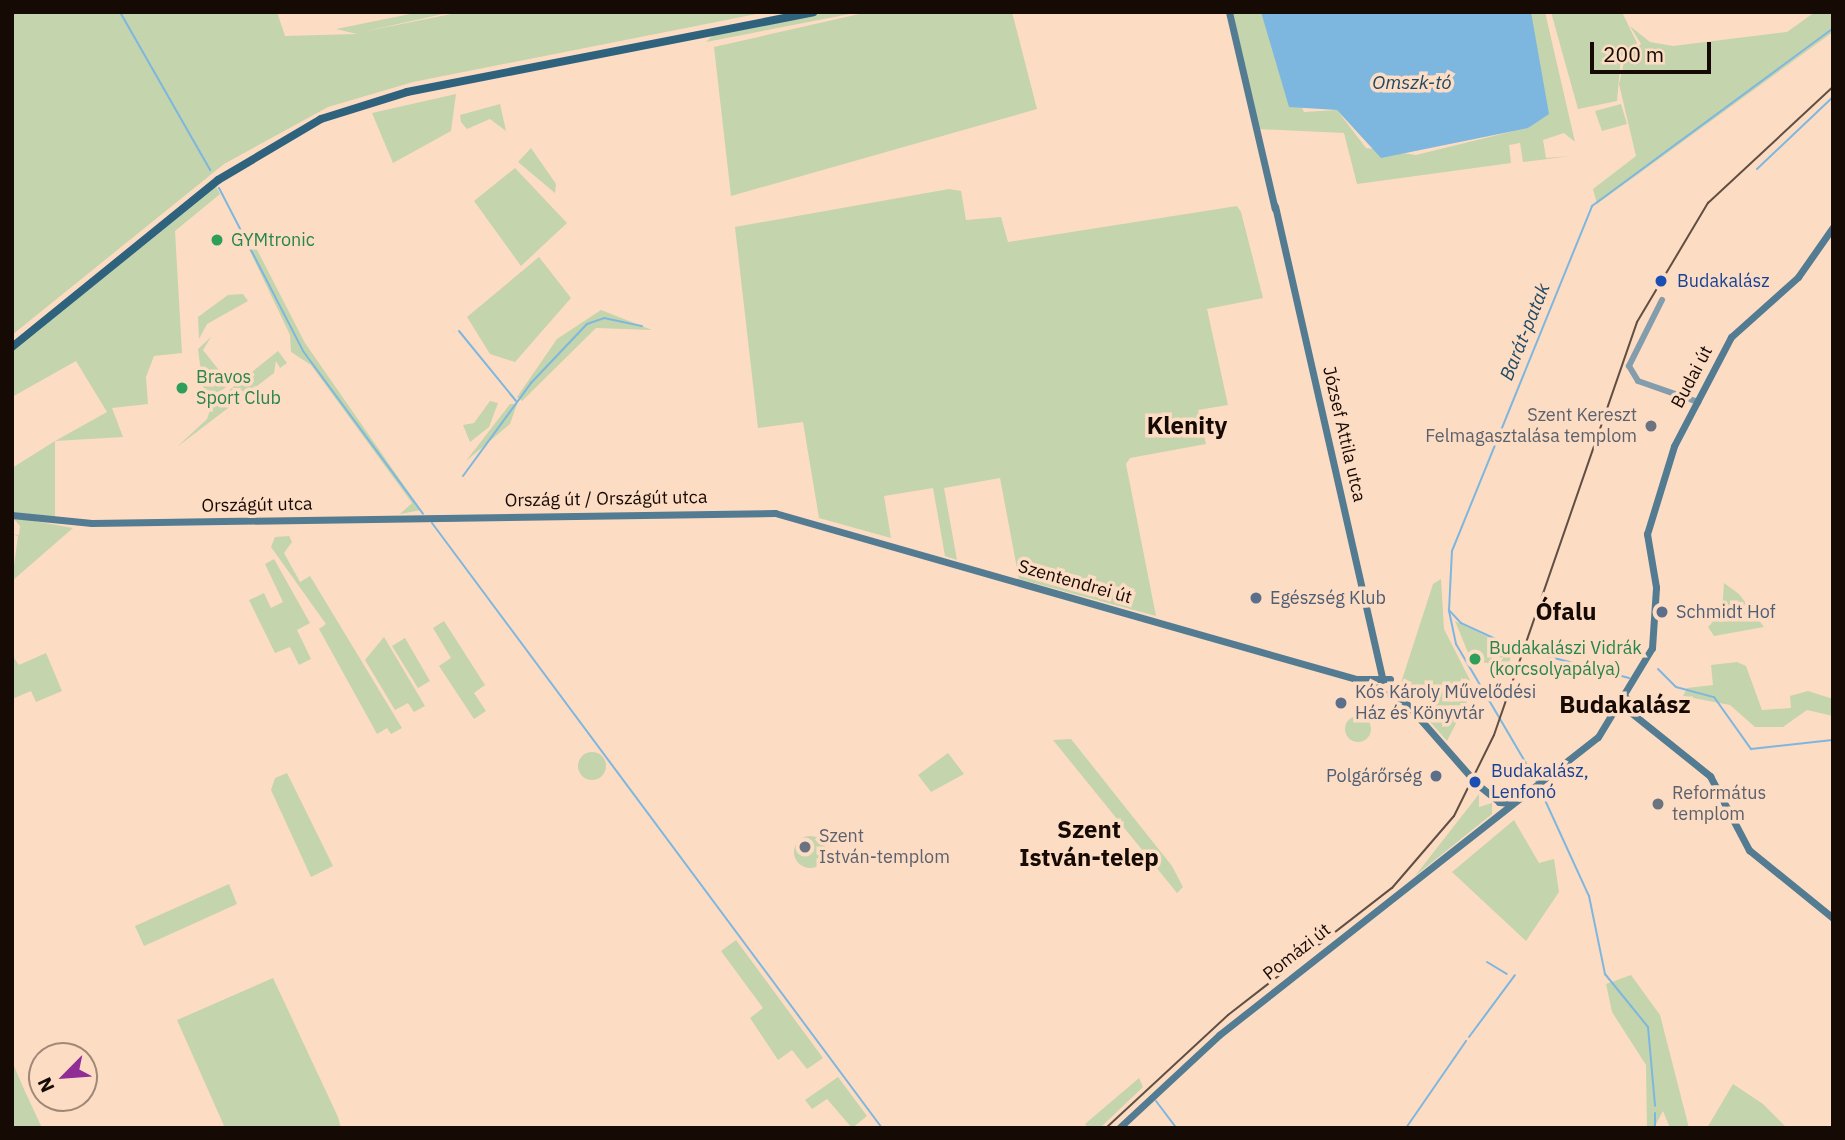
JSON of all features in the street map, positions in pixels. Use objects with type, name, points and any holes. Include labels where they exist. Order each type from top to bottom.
[{"type":"main road","points":[[12,340],[230,166],[319,115],[412,86],[791,12]]},
{"type":"main road","points":[[12,347],[219,180],[321,119],[407,92],[813,12]]},
{"type":"main road","name":"József Attila utca","points":[[1229,12],[1387,685]]},
{"type":"main road","name":"Budai út","points":[[1625,695],[1647,658],[1656,593],[1647,534],[1692,403],[1731,337],[1798,277],[1833,227]]},
{"type":"main road","name":"Országút utca","points":[[12,515],[87,523],[428,518]]},
{"type":"main road","name":"Ország út / Országút utca","points":[[428,518],[785,515]]},
{"type":"main road","name":"Szentendrei út","points":[[785,515],[1387,685]]},
{"type":"main road","points":[[1387,685],[1501,806],[1511,803],[1598,737],[1625,695],[1641,720]]},
{"type":"main road","points":[[1619,703],[1716,782],[1749,850],[1833,918]]},
{"type":"main road","name":"Pomázi út","points":[[1119,1128],[1219,1035],[1495,818],[1501,806]]},
{"type":"street","points":[[1662,300],[1628,360],[1636,379],[1692,403]]},
{"type":"green space","points":[[12,12],[277,12],[285,36],[357,34],[336,29],[420,12],[452,12],[362,32],[461,12],[766,12],[413,82],[328,107],[224,164],[12,335]]},
{"type":"green space","points":[[820,12],[860,12],[706,42],[713,35]]},
{"type":"green space","points":[[868,12],[1012,12],[1037,109],[731,196],[714,47]]},
{"type":"green space","points":[[1232,12],[1261,12],[1304,112],[1337,110],[1366,148],[1416,155],[1530,127],[1531,12],[1545,12],[1575,142],[1564,133],[1543,140],[1546,158],[1571,156],[1523,162],[1520,143],[1509,145],[1511,163],[1357,184],[1344,133],[1258,129]]},
{"type":"green space","points":[[1551,12],[1622,12],[1637,43],[1621,57],[1617,101],[1578,109]]},
{"type":"green space","points":[[1815,12],[1833,12],[1833,32],[1597,204],[1593,189],[1636,156],[1619,84],[1625,58],[1641,44],[1630,26],[1650,42],[1673,46],[1787,32]]},
{"type":"green space","points":[[456,94],[451,131],[393,163],[372,113]]},
{"type":"green space","points":[[500,104],[506,131],[490,119],[467,129],[461,122],[460,115]]},
{"type":"green space","points":[[1621,104],[1627,124],[1602,131],[1595,111]]},
{"type":"green space","points":[[531,148],[556,184],[555,193],[518,162]]},
{"type":"green space","points":[[515,168],[567,223],[521,266],[474,201]]},
{"type":"green space","points":[[216,186],[220,194],[175,231],[182,353],[154,356],[146,377],[148,404],[112,408],[123,437],[55,441],[107,412],[76,361],[12,397],[12,350]]},
{"type":"green space","points":[[949,189],[961,191],[966,220],[1001,217],[1008,242],[1237,206],[1241,212],[1263,298],[1207,309],[1228,405],[1198,410],[1206,444],[1130,458],[1126,464],[1156,616],[1019,579],[1000,478],[944,488],[957,560],[945,556],[933,488],[884,496],[891,538],[819,518],[803,422],[758,428],[735,227]]},
{"type":"green space","points":[[251,238],[305,343],[421,510],[400,514],[412,503],[311,365],[291,352],[290,335],[248,247]]},
{"type":"green space","points":[[539,257],[571,298],[515,362],[490,354],[467,317]]},
{"type":"green space","points":[[243,294],[248,301],[207,324],[199,339],[198,317],[228,295]]},
{"type":"green space","points":[[601,310],[652,330],[596,328],[522,401],[517,397],[557,339]]},
{"type":"green space","points":[[211,337],[203,350],[230,384],[205,403],[198,349]]},
{"type":"green space","points":[[278,351],[287,363],[280,368],[276,361],[274,373],[177,447],[207,419],[212,404]]},
{"type":"green space","points":[[490,401],[498,403],[489,427],[470,442],[463,425],[474,423]]},
{"type":"green space","points":[[510,404],[517,404],[510,424],[466,461]]},
{"type":"green space","points":[[55,441],[55,517],[12,512],[12,468]]},
{"type":"green space","points":[[12,517],[73,528],[12,581],[18,536],[12,534],[19,535],[20,526]]},
{"type":"green space","points":[[289,536],[292,542],[284,553],[300,582],[310,576],[402,728],[391,734],[387,728],[377,734],[319,629],[326,624],[271,547],[275,537]]},
{"type":"green space","points":[[274,559],[310,623],[297,630],[311,659],[299,665],[290,647],[275,653],[249,600],[264,593],[271,608],[283,602],[265,564]]},
{"type":"green space","points":[[1441,579],[1444,629],[1474,688],[1447,741],[1425,716],[1439,702],[1424,687],[1409,700],[1399,689],[1433,584]]},
{"type":"green space","points":[[1724,583],[1739,594],[1764,627],[1714,636],[1708,627],[1722,612]]},
{"type":"green space","points":[[444,621],[485,685],[474,693],[486,711],[474,719],[439,666],[451,658],[433,628]]},
{"type":"green space","points":[[1455,621],[1513,649],[1506,674],[1505,666],[1481,662],[1474,667],[1478,677]]},
{"type":"green space","points":[[384,637],[425,706],[414,712],[408,703],[395,710],[365,660]]},
{"type":"green space","points":[[405,638],[430,681],[418,688],[392,646]]},
{"type":"green space","points":[[46,653],[62,691],[36,702],[31,691],[12,699],[12,655],[19,665]]},
{"type":"green space","points":[[1737,662],[1746,666],[1762,710],[1791,708],[1790,696],[1808,691],[1833,699],[1833,716],[1807,710],[1783,727],[1755,727],[1730,705],[1683,696],[1687,688],[1713,685],[1711,665]]},
{"type":"green space","points":[[1358,716],[1367,720],[1371,729],[1367,738],[1358,742],[1349,738],[1345,729],[1349,720]]},
{"type":"green space","points":[[1071,739],[1172,866],[1183,887],[1177,893],[1053,740]]},
{"type":"green space","points":[[592,752],[602,756],[606,766],[602,776],[592,780],[582,776],[578,766],[582,756]]},
{"type":"green space","points":[[948,753],[964,774],[931,792],[918,775]]},
{"type":"green space","points":[[287,773],[333,866],[311,877],[271,790],[275,778]]},
{"type":"green space","points":[[1479,794],[1479,807],[1492,803],[1492,814],[1415,876]]},
{"type":"green space","points":[[1514,820],[1539,863],[1554,859],[1559,892],[1526,941],[1452,872]]},
{"type":"green space","points":[[810,836],[822,840],[826,852],[822,864],[810,868],[798,864],[794,852],[798,840]]},
{"type":"green space","points":[[229,884],[237,904],[144,946],[135,926]]},
{"type":"green space","points":[[736,940],[823,1058],[807,1069],[792,1050],[778,1060],[750,1018],[763,1008],[721,951]]},
{"type":"green space","points":[[1631,975],[1660,1015],[1689,1128],[1670,1128],[1663,1111],[1654,1128],[1647,1128],[1646,1065],[1612,1012],[1606,984]]},
{"type":"green space","points":[[273,978],[341,1128],[225,1128],[177,1020]]},
{"type":"green space","points":[[14,1066],[28,1098],[28,1112],[35,1112],[42,1128],[12,1128]]},
{"type":"green space","points":[[838,1077],[867,1116],[852,1128],[827,1099],[812,1109],[805,1100]]},
{"type":"green space","points":[[1139,1078],[1143,1087],[1100,1128],[1088,1128],[1085,1124]]},
{"type":"green space","points":[[1733,1084],[1763,1104],[1787,1128],[1707,1128]]},
{"type":"water","name":"Omszk-tó","points":[[1261,12],[1531,12],[1549,114],[1528,128],[1381,158],[1337,110],[1289,107]]},
{"type":"waterway","points":[[120,12],[210,170]]},
{"type":"waterway","name":"Barát-patak","points":[[1629,678],[1513,647],[1461,623],[1449,610],[1452,551],[1592,206],[1833,28]]},
{"type":"waterway","points":[[1757,169],[1833,97]]},
{"type":"waterway","points":[[219,188],[303,351],[423,514]]},
{"type":"waterway","points":[[463,476],[531,383],[587,324],[604,318],[642,326]]},
{"type":"waterway","points":[[459,331],[516,401]]},
{"type":"waterway","points":[[432,523],[882,1128]]},
{"type":"waterway","points":[[1449,611],[1456,644],[1537,782]]},
{"type":"waterway","name":"Barát-patak","points":[[1658,669],[1676,687],[1714,697],[1751,749],[1833,740]]},
{"type":"waterway","points":[[1539,787],[1589,896],[1605,974],[1648,1027],[1655,1106]]},
{"type":"waterway","points":[[1487,962],[1507,974]]},
{"type":"waterway","points":[[1469,1037],[1515,975]]},
{"type":"waterway","points":[[1406,1128],[1466,1041]]},
{"type":"waterway","points":[[1156,1101],[1176,1128]]},
{"type":"waterway","points":[[1655,1113],[1655,1128]]},
{"type":"tram line","points":[[1106,1128],[1228,1015],[1392,888],[1454,816],[1494,735],[1637,322],[1708,203],[1833,87]]},
{"type":"place","name":"GYMtronic","points":[[217,240]]},
{"type":"place","name":"Budakalász","points":[[1661,281]]},
{"type":"place","name":"Bravos Sport Club","points":[[182,388]]},
{"type":"place","name":"Szent Kereszt Felmagasztalása templom","points":[[1651,426]]},
{"type":"place","name":"Egészség Klub","points":[[1256,598]]},
{"type":"place","name":"Schmidt Hof","points":[[1662,612]]},
{"type":"place","name":"Budakalászi Vidrák (korcsolyapálya)","points":[[1475,659]]},
{"type":"place","name":"Kós Károly Művelődési Ház és Könyvtár","points":[[1341,703]]},
{"type":"place","name":"Polgárőrség","points":[[1436,776]]},
{"type":"place","name":"Budakalász, Lenfonó","points":[[1475,782]]},
{"type":"place","name":"Református templom","points":[[1658,804]]},
{"type":"place","name":"Szent István-templom","points":[[805,847]]},
{"type":"district","name":"Klenity","points":[[1187,426]]},
{"type":"district","name":"Ófalu","points":[[1566,612]]},
{"type":"district","name":"Budakalász","points":[[1625,705]]},
{"type":"district","name":"Szent István-telep","points":[[1089,844]]}]
